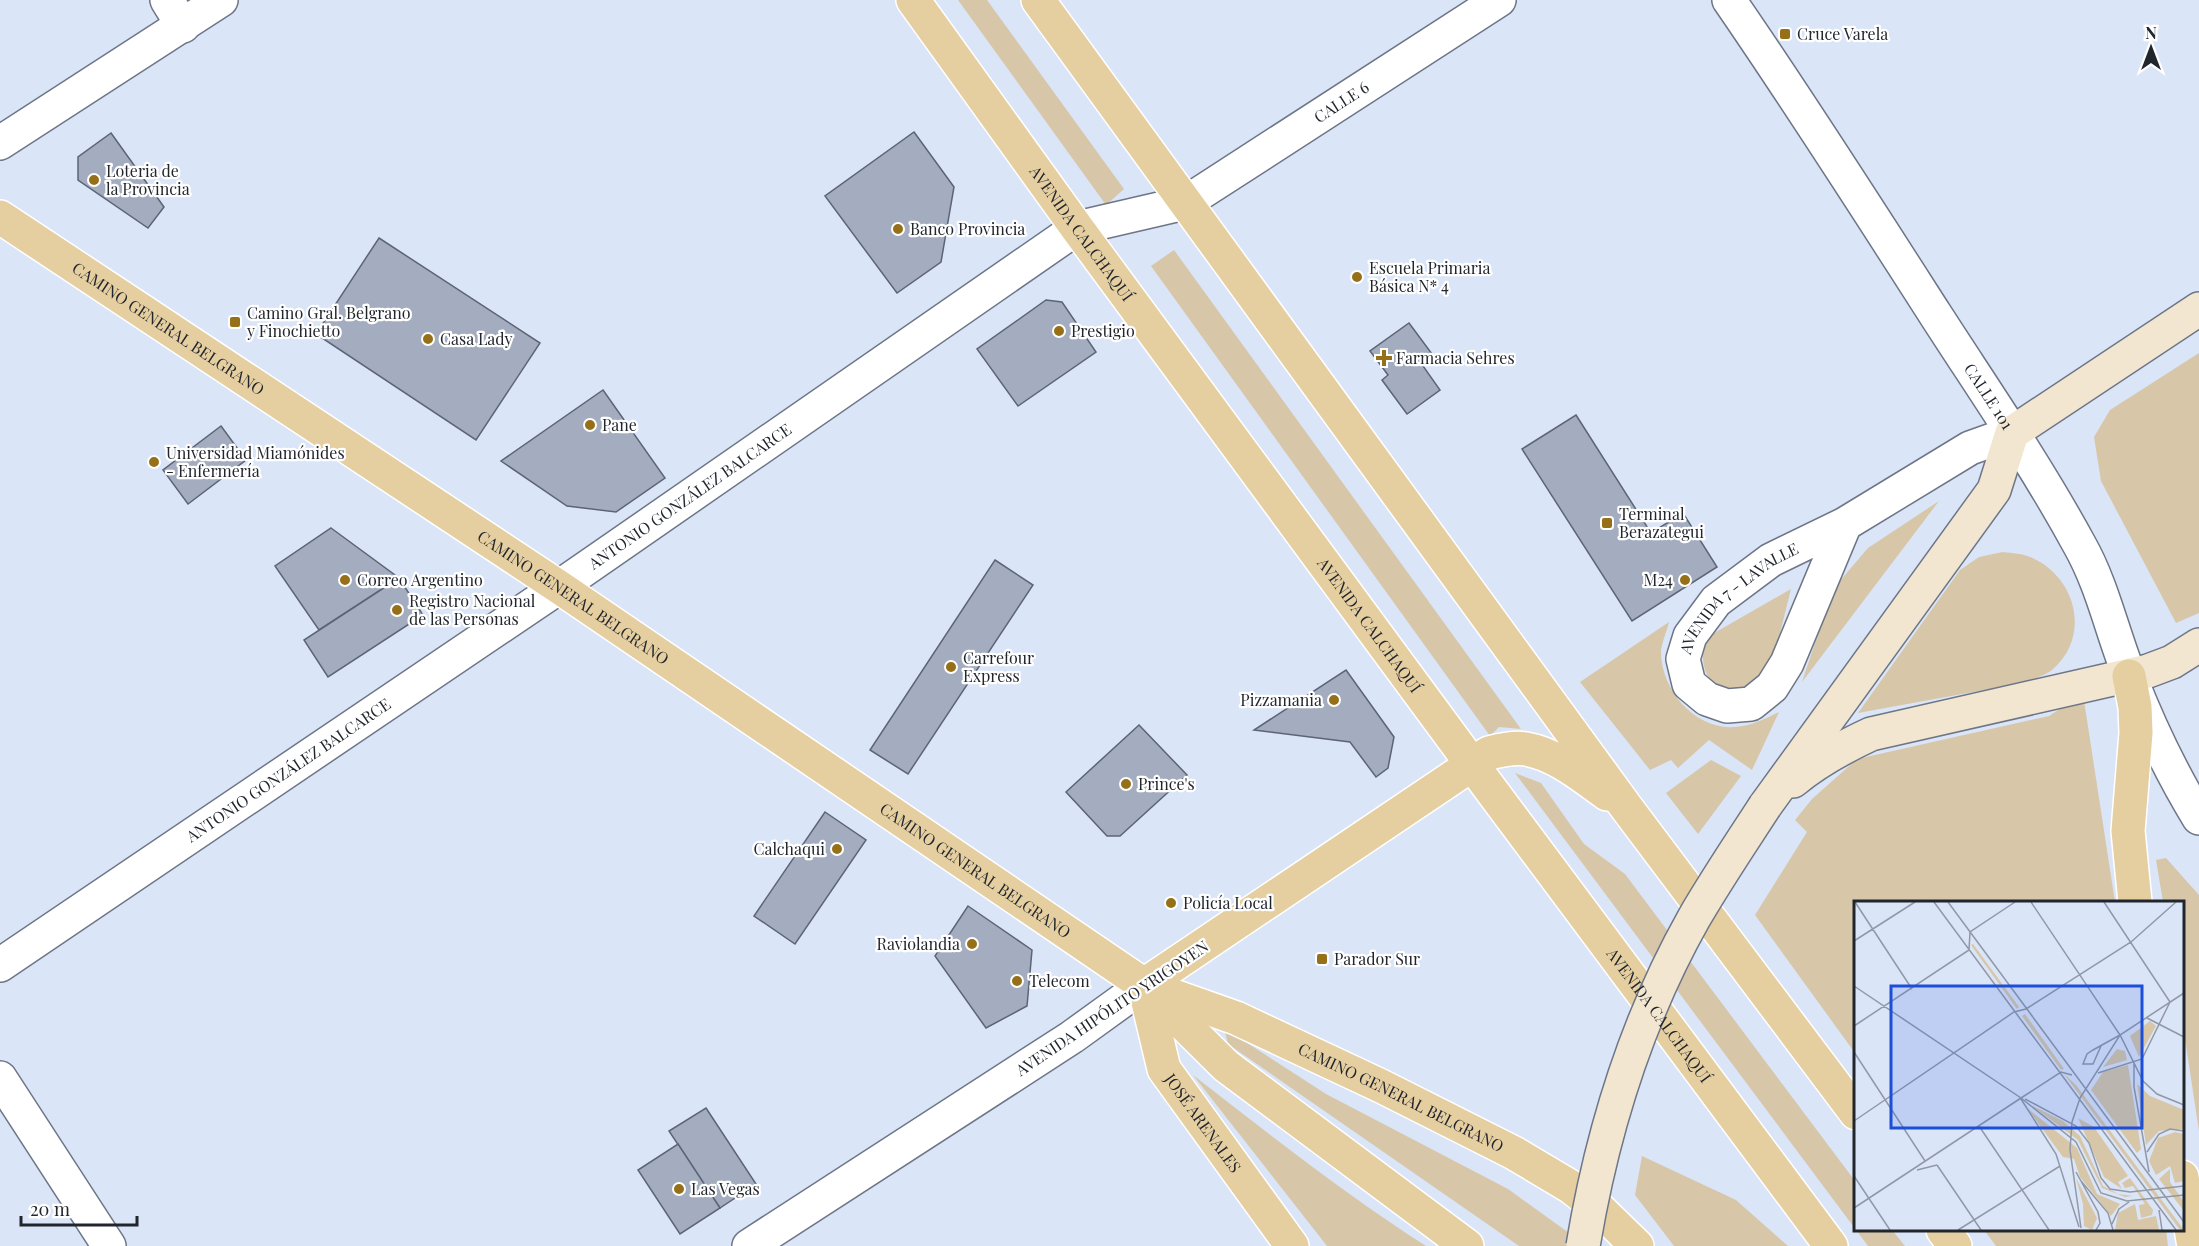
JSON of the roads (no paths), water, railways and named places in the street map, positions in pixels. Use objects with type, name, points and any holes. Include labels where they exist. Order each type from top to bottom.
[{"type":"main road","name":"AVENIDA CALCHAQUÍ","points":[[913,0],[1077,228],[1471,763],[1831,1246]]},
{"type":"main road","points":[[1038,0],[1626,807],[1854,1110]]},
{"type":"main road","name":"CAMINO GENERAL BELGRANO","points":[[0,217],[559,587],[1144,985],[1226,1066],[1467,1246]]},
{"type":"main road","name":"AVENIDA 7 - LAVALLE","points":[[2012,433],[2199,309]]},
{"type":"main road","points":[[1583,1246],[1591,1197],[1607,1130],[1623,1080],[1660,985],[1694,919],[1765,806],[1994,490],[2012,433]]},
{"type":"main road","points":[[1765,806],[1806,771],[1845,746],[1871,734],[2129,676],[2162,667],[2199,645]]},
{"type":"main road","points":[[2129,676],[2135,707],[2136,733],[2128,831],[2135,901]]},
{"type":"main road","name":"AVENIDA HIPÓLITO YRIGOYEN","points":[[1144,985],[1489,753],[1506,749],[1526,749],[1546,756],[1570,769],[1626,807]]},
{"type":"main road","name":"CAMINO GENERAL BELGRANO","points":[[1144,985],[1236,1018],[1382,1086],[1514,1153],[1570,1187],[1600,1210],[1637,1246]]},
{"type":"main road","name":"JOSÉ ARENALES","points":[[1144,985],[1164,1069],[1292,1246]]},
{"type":"main road","points":[[2184,1188],[2194,1246]]},
{"type":"main road","points":[[1944,1231],[1955,1246]]},
{"type":"street","points":[[0,143],[175,13],[221,0]]},
{"type":"street","name":"CALLE 6","points":[[1185,203],[1499,0]]},
{"type":"street","name":"CALLE 101","points":[[1729,0],[1803,107],[2012,433],[2080,545],[2104,596],[2129,676],[2182,791],[2199,818]]},
{"type":"street","name":"ANTONIO GONZÁLEZ BALCARCE","points":[[0,965],[559,587],[1077,228],[1185,203]]},
{"type":"street","name":"AVENIDA 7 - LAVALLE","points":[[1845,524],[1787,663],[1772,687],[1751,704],[1727,706],[1707,699],[1689,684],[1683,659],[1690,636],[1716,602],[1771,560],[1845,524],[1970,448],[2012,433]]},
{"type":"street","name":"AVENIDA HIPÓLITO YRIGOYEN","points":[[749,1246],[783,1237],[1144,985]]},
{"type":"street","points":[[0,1078],[109,1246]]},
{"type":"place","name":"Cruce Varela","points":[[1785,34]]},
{"type":"place","name":"Loteria de la Provincia","points":[[94,180]]},
{"type":"place","name":"Banco Provincia","points":[[898,229]]},
{"type":"place","name":"Escuela Primaria Básica N* 4","points":[[1357,277]]},
{"type":"place","name":"Camino Gral. Belgrano y Finochietto","points":[[235,322]]},
{"type":"place","name":"Prestigio","points":[[1059,331]]},
{"type":"place","name":"Casa Lady","points":[[428,339]]},
{"type":"place","name":"Farmacia Sehres","points":[[1384,358]]},
{"type":"place","name":"Pane","points":[[590,425]]},
{"type":"place","name":"Universidad Miamónides - Enfermería","points":[[154,462]]},
{"type":"place","name":"Terminal Berazategui","points":[[1607,523]]},
{"type":"place","name":"Correo Argentino","points":[[345,580]]},
{"type":"place","name":"M24","points":[[1685,580]]},
{"type":"place","name":"Registro Nacional de las Personas","points":[[397,610]]},
{"type":"place","name":"Carrefour Express","points":[[951,667]]},
{"type":"place","name":"Pizzamania","points":[[1334,700]]},
{"type":"place","name":"Prince's","points":[[1126,784]]},
{"type":"place","name":"Calchaqui","points":[[837,849]]},
{"type":"place","name":"Policía Local","points":[[1171,903]]},
{"type":"place","name":"Raviolandia","points":[[972,944]]},
{"type":"place","name":"Parador Sur","points":[[1322,959]]},
{"type":"place","name":"Telecom","points":[[1017,981]]},
{"type":"place","name":"Las Vegas","points":[[679,1189]]}]
